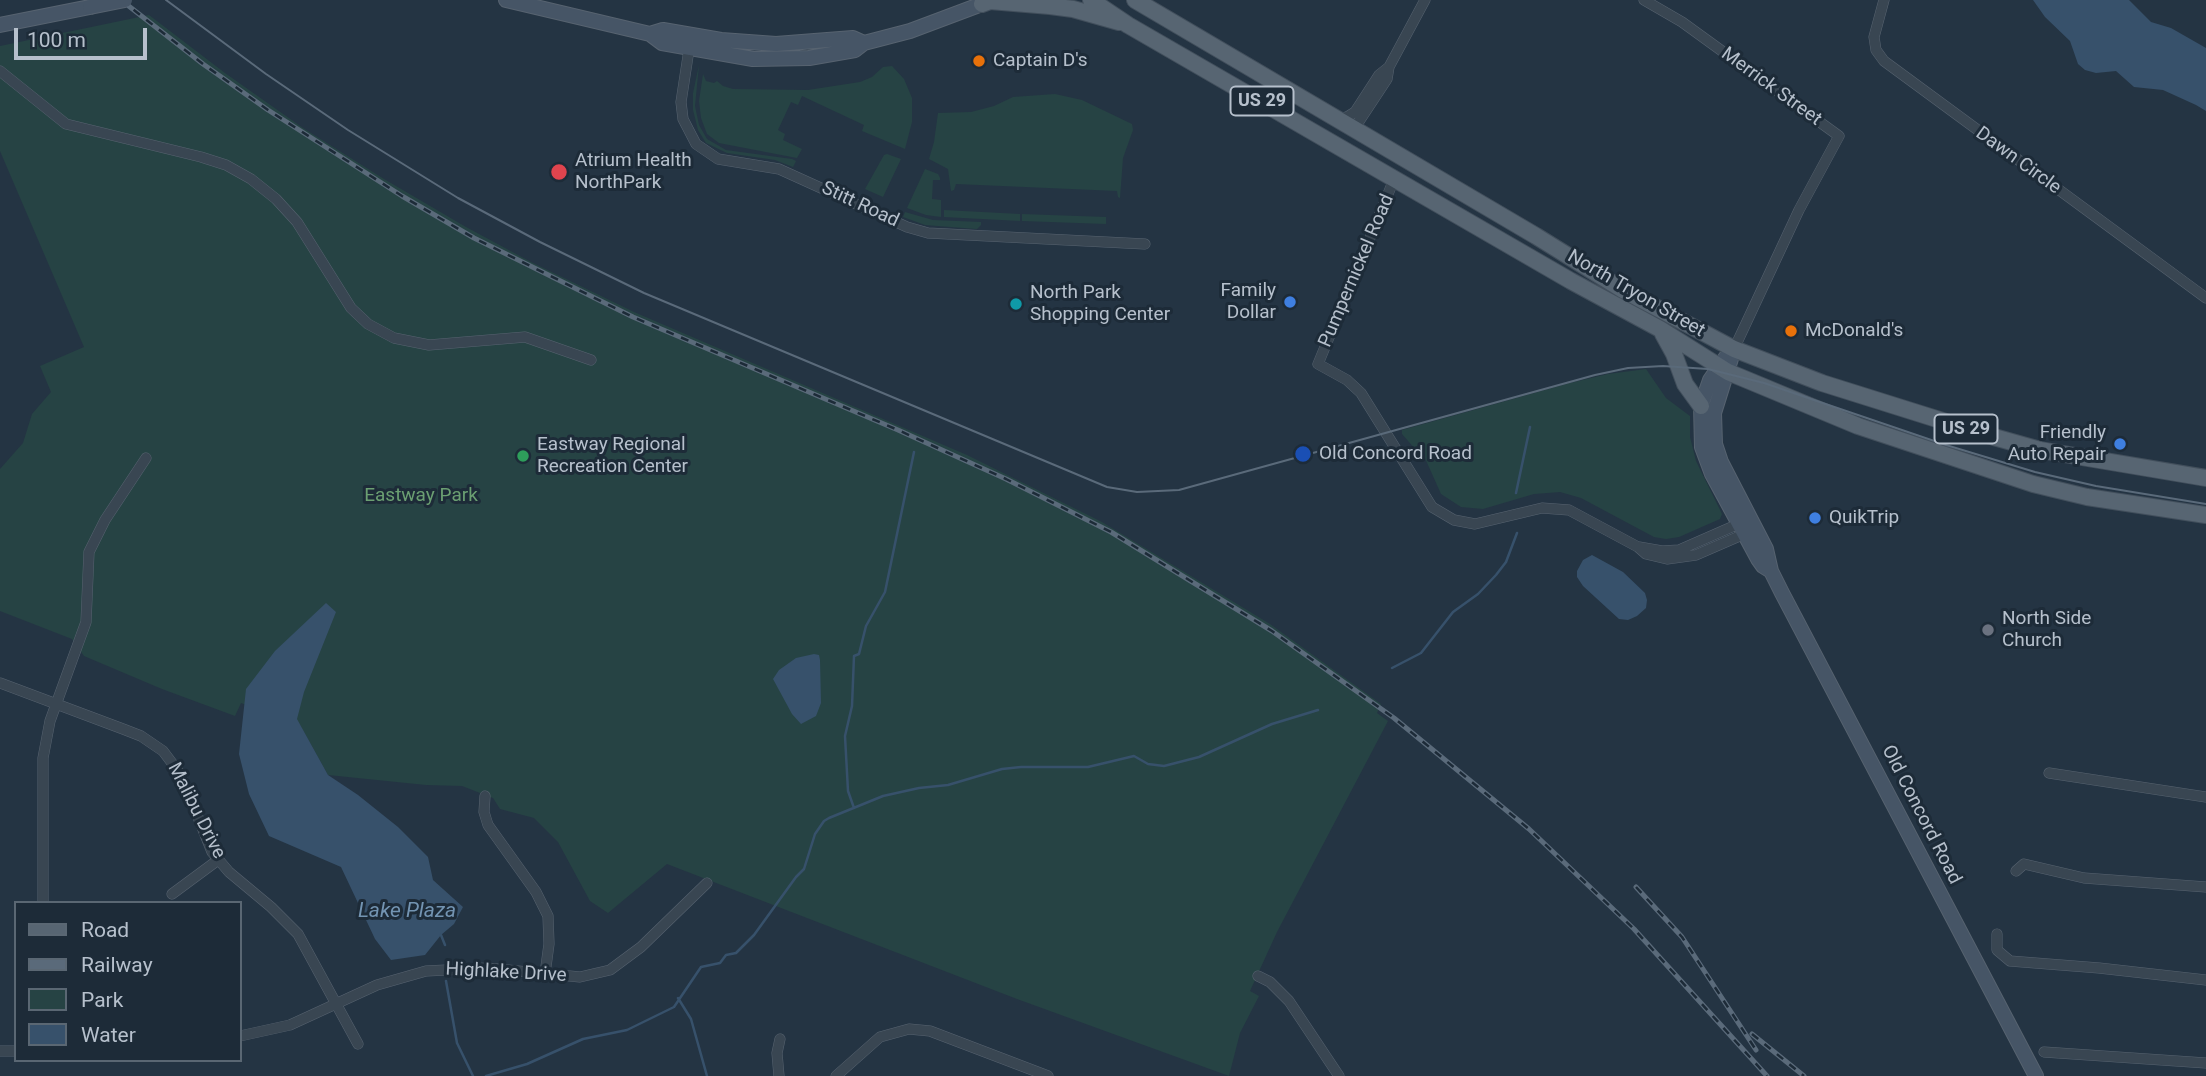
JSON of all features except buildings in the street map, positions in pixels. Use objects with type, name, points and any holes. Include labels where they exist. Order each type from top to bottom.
[{"type":"main road","name":"North Tryon Street","points":[[1091,0],[1572,281],[1660,329],[1723,369],[1858,426],[2033,484],[2087,497],[2206,515]]},
{"type":"main road","name":"North Tryon Street","points":[[1135,0],[1623,290],[1734,349],[1822,383],[2007,441],[2040,450],[2206,478]]},
{"type":"main road","points":[[987,1],[1073,9],[1128,24]]},
{"type":"main road","points":[[1262,101],[1319,121],[1338,131],[1347,132],[1354,129]]},
{"type":"main road","points":[[1660,329],[1674,354],[1685,384],[1700,406]]},
{"type":"street","points":[[0,24],[125,0]]},
{"type":"street","points":[[506,0],[650,34],[663,30],[690,42],[776,44],[853,38],[864,43],[910,31],[987,1]]},
{"type":"street","points":[[1354,129],[1387,79],[1389,67],[1425,0]]},
{"type":"street","name":"Merrick Street","points":[[1644,0],[1682,22],[1839,136],[1800,210],[1734,349]]},
{"type":"street","name":"Dawn Circle","points":[[1884,0],[1874,37],[1876,50],[1884,61],[2206,298]]},
{"type":"street","name":"Stitt Road","points":[[690,42],[681,102],[683,119],[696,144],[718,159],[779,169],[907,227],[928,233],[1145,244]]},
{"type":"street","points":[[1337,119],[1355,112],[1379,75],[1389,67]]},
{"type":"street","points":[[0,71],[66,124],[201,157],[226,165],[251,180],[288,210],[351,308],[368,324],[394,338],[429,345],[525,337],[591,360]]},
{"type":"street","name":"Pumpernickel Road","points":[[1395,177],[1318,364],[1358,389],[1426,500],[1444,516],[1460,522],[1479,524],[1538,509],[1559,508],[1577,513],[1638,547],[1662,551],[1679,550],[1747,527]]},
{"type":"street","name":"Old Concord Road","points":[[1734,349],[1700,406],[1700,433],[1706,461],[1747,527],[1768,555],[1771,571],[2036,1076]]},
{"type":"street","name":"Old Concord Road","points":[[1723,369],[1714,413],[1715,444],[1747,527]]},
{"type":"street","points":[[43,901],[43,758],[47,733],[86,622],[89,552],[105,520],[146,458]]},
{"type":"street","name":"Malibu Drive","points":[[0,683],[141,736],[163,751],[176,766],[203,833],[218,860],[298,934],[358,1044]]},
{"type":"street","points":[[2049,773],[2206,797]]},
{"type":"street","points":[[485,796],[484,812],[488,825],[536,892],[548,916],[549,944],[545,974]]},
{"type":"street","points":[[172,894],[218,860]]},
{"type":"street","points":[[2016,871],[2024,864],[2084,878],[2206,887]]},
{"type":"street","name":"Highlake Drive","points":[[242,1036],[290,1025],[384,982],[426,971],[487,968],[580,977],[610,970],[641,947],[707,883]]},
{"type":"street","points":[[1997,934],[1997,950],[2010,961],[2206,980]]},
{"type":"street","points":[[1258,976],[1270,982],[1289,1000],[1339,1076]]},
{"type":"street","points":[[836,1076],[880,1037],[909,1029],[930,1031],[1048,1076]]},
{"type":"street","points":[[779,1076],[776,1053],[780,1038]]},
{"type":"street","points":[[2043,1052],[2206,1063]]},
{"type":"green space","name":"Eastway Park","points":[[149,15],[303,128],[466,227],[634,312],[967,455],[1102,522],[1270,624],[1381,704],[1377,713],[1388,721],[1277,932],[1250,991],[1259,996],[1240,1033],[1229,1076],[1017,999],[667,864],[608,913],[590,901],[558,842],[534,818],[500,809],[493,798],[462,786],[328,775],[300,725],[241,703],[235,716],[162,689],[84,656],[72,639],[0,611],[0,469],[23,443],[32,414],[51,392],[40,366],[84,347],[0,151],[0,46]]},
{"type":"green space","points":[[699,65],[695,106],[699,125],[707,139],[726,150],[792,159],[796,161],[793,167],[775,160],[727,153],[706,143],[698,130],[693,110],[693,93]]},
{"type":"green space","points":[[892,66],[904,79],[912,98],[912,122],[905,149],[862,131],[864,125],[802,96],[798,105],[791,102],[778,130],[785,134],[783,140],[802,149],[797,158],[719,143],[707,134],[701,118],[699,101],[703,74],[706,81],[717,81],[733,89],[808,90],[860,82],[872,77],[883,67]]},
{"type":"green space","points":[[1055,94],[1082,100],[1132,124],[1133,130],[1123,158],[1120,198],[1117,191],[956,184],[951,191],[948,169],[929,159],[938,113],[971,112],[1013,97]]},
{"type":"green space","points":[[887,154],[901,159],[883,197],[865,189]]},
{"type":"green space","points":[[925,169],[938,174],[940,178],[933,180],[932,199],[941,200],[941,217],[907,208]]},
{"type":"green space","points":[[944,210],[1020,214],[1020,221],[944,217]]},
{"type":"green space","points":[[905,212],[933,220],[981,222],[981,225],[977,229],[925,225],[903,217]]},
{"type":"green space","points":[[1022,214],[1106,217],[1106,224],[1022,221]]},
{"type":"green space","points":[[1646,369],[1666,398],[1690,416],[1690,437],[1696,461],[1722,514],[1720,519],[1679,537],[1654,537],[1581,498],[1560,492],[1534,494],[1483,509],[1461,507],[1441,494],[1424,456],[1422,457],[1402,434],[1402,430],[1570,383]]},
{"type":"water","points":[[2033,0],[2129,0],[2151,22],[2171,28],[2206,48],[2206,111],[2163,90],[2134,87],[2116,71],[2096,73],[2085,70],[2078,64],[2070,41],[2045,17]]},
{"type":"water","points":[[1592,555],[1623,572],[1645,593],[1646,608],[1637,616],[1628,620],[1619,619],[1583,586],[1577,577],[1577,571],[1583,560]]},
{"type":"water","name":"Lake Plaza","points":[[326,603],[336,612],[304,692],[297,719],[328,775],[398,827],[428,857],[433,880],[463,907],[454,924],[425,955],[391,960],[375,939],[341,867],[269,836],[249,794],[239,754],[246,689],[275,651]]},
{"type":"water","points":[[819,655],[820,660],[821,703],[816,716],[801,724],[792,714],[773,679],[779,670],[796,658]]},
{"type":"waterway","points":[[1516,493],[1530,427]]},
{"type":"waterway","points":[[854,808],[848,791],[845,736],[852,706],[854,656],[859,654],[866,626],[885,592],[914,452]]},
{"type":"waterway","points":[[1392,668],[1421,653],[1453,612],[1478,594],[1496,575],[1506,562],[1517,533]]},
{"type":"waterway","points":[[486,1076],[527,1064],[583,1039],[627,1030],[674,1007],[701,967],[720,963],[726,955],[736,953],[754,935],[804,869],[815,834],[829,818],[883,796],[948,785],[1002,769],[1088,767],[1134,756],[1148,764],[1164,766],[1199,757],[1272,724],[1318,710]]},
{"type":"waterway","points":[[441,935],[445,945]]},
{"type":"waterway","points":[[446,981],[457,1043],[473,1076]]},
{"type":"waterway","points":[[678,998],[691,1019],[707,1076]]},
{"type":"tram line","points":[[166,0],[348,130],[458,198],[540,242],[644,293],[1107,487],[1137,492],[1179,490],[1595,375],[1628,368],[1663,366],[1708,369],[1764,383],[1946,445],[2035,472],[2096,486],[2206,504]]},
{"type":"railway","points":[[121,0],[203,64],[268,110],[402,196],[474,238],[633,317],[1006,479],[1111,532],[1272,631],[1394,718],[1529,829],[1634,929],[1767,1076]]},
{"type":"railway","points":[[1636,887],[1682,937],[1756,1050]]},
{"type":"railway","points":[[1752,1034],[1804,1076]]},
{"type":"place","name":"Captain D's","points":[[979,61]]},
{"type":"place","name":"Atrium Health NorthPark","points":[[559,172]]},
{"type":"place","name":"Family Dollar","points":[[1290,302]]},
{"type":"place","name":"North Park Shopping Center","points":[[1016,304]]},
{"type":"place","name":"McDonald's","points":[[1791,331]]},
{"type":"place","name":"Friendly Auto Repair","points":[[2120,444]]},
{"type":"place","name":"Old Concord Road","points":[[1303,454]]},
{"type":"place","name":"Eastway Regional Recreation Center","points":[[523,456]]},
{"type":"place","name":"QuikTrip","points":[[1815,518]]},
{"type":"place","name":"North Side Church","points":[[1988,630]]}]
